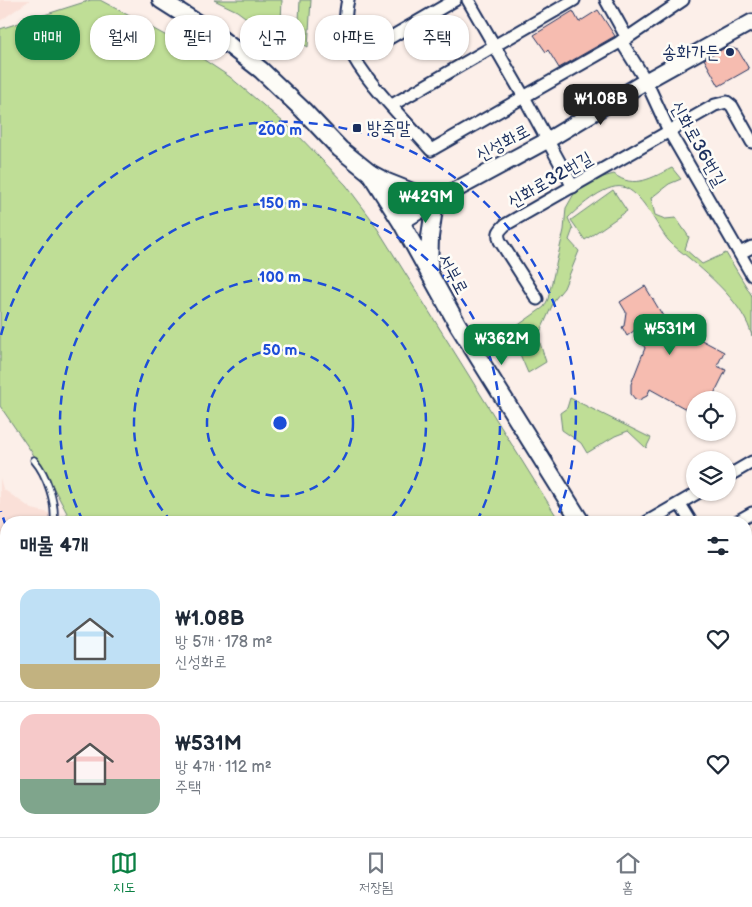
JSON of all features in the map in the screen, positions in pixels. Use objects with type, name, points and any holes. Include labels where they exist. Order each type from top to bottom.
[{"type":"main road","name":"서부로","points":[[161,0],[216,35],[260,70],[304,110],[340,148],[370,173],[429,270],[458,325],[577,516]]},
{"type":"main road","points":[[370,173],[387,182],[435,201],[430,237],[429,270]]},
{"type":"street","points":[[347,15],[348,0]]},
{"type":"street","points":[[394,35],[455,0]]},
{"type":"street","points":[[468,0],[573,186]]},
{"type":"street","points":[[392,105],[574,0]]},
{"type":"street","name":"신화로36번길","points":[[606,0],[669,131],[752,275]]},
{"type":"street","points":[[356,60],[367,77],[431,150],[624,39],[683,0]]},
{"type":"street","name":"신성화로","points":[[401,222],[435,201],[548,140],[646,81],[752,22]]},
{"type":"street","name":"신화로32번길","points":[[537,299],[500,241],[499,230],[716,104],[727,102],[732,106],[752,142]]},
{"type":"street","points":[[740,254],[752,246]]},
{"type":"street","points":[[736,471],[752,462]]},
{"type":"street","points":[[658,516],[686,500]]},
{"type":"street","points":[[680,504],[687,516]]},
{"type":"lane","points":[[34,460],[39,465],[48,486],[55,516]]},
{"type":"lane","points":[[0,706],[0,732]]},
{"type":"shaded area","points":[[0,0],[30,0],[0,21]]},
{"type":"shaded area","points":[[0,478],[3,489],[32,509],[58,515],[58,516],[0,516]]},
{"type":"green space","points":[[91,0],[100,0],[128,15],[90,15],[90,60],[155,60],[155,30],[165,35],[165,60],[204,60],[230,77],[296,133],[346,185],[370,217],[556,516],[67,516],[44,470],[0,406],[0,29],[15,24],[15,60],[80,60],[80,15],[44,15]]},
{"type":"green space","points":[[214,0],[282,0],[281,15],[242,15]]},
{"type":"green space","points":[[300,0],[311,0],[308,47],[305,45],[305,15],[299,15]]},
{"type":"green space","points":[[672,168],[681,179],[669,184],[651,198],[655,215],[665,219],[676,218],[689,237],[685,249],[702,264],[726,253],[752,296],[752,336],[735,303],[707,274],[668,240],[638,197],[626,188],[611,188],[595,196],[568,218],[573,229],[569,240],[579,251],[564,288],[555,299],[538,337],[546,362],[528,373],[510,331],[544,307],[548,299],[564,230],[566,208],[575,192],[603,177],[614,174],[621,179],[636,182],[651,178]]},
{"type":"green space","points":[[613,190],[627,211],[585,240],[571,220]]},
{"type":"green space","points":[[570,398],[651,438],[646,448],[628,431],[615,436],[587,453],[581,443],[562,430],[560,413],[567,408]]},
{"type":"building","points":[[598,10],[615,36],[559,68],[548,50],[546,52],[534,35],[573,11],[579,22]]},
{"type":"building","points":[[727,47],[738,50],[749,69],[719,86],[704,59]]},
{"type":"building","points":[[645,286],[666,321],[724,352],[717,366],[726,370],[716,391],[686,391],[686,409],[650,389],[647,396],[639,400],[635,399],[631,394],[631,384],[645,348],[635,330],[627,336],[622,327],[624,326],[626,312],[620,302]]},
{"type":"place","name":"송화가든","points":[[730,52]]},
{"type":"place","name":"방죽말","points":[[357,128]]}]
